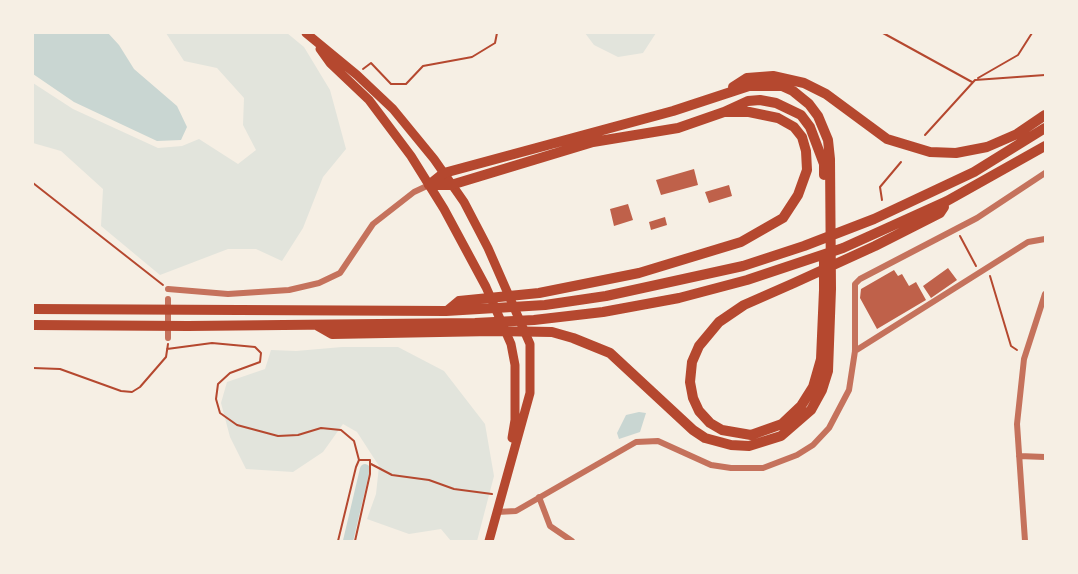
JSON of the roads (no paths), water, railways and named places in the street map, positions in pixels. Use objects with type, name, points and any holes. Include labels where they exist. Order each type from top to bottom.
[{"type":"highway","points":[[720,95],[747,78],[773,76],[792,80],[826,94],[887,138],[930,152],[956,153],[987,147],[1017,134],[1045,115]]},
{"type":"highway","points":[[318,326],[332,334],[492,331],[552,332],[573,338],[610,353],[665,407],[705,438],[731,445],[748,446],[773,440],[795,426],[811,410],[822,390],[828,371],[828,140],[818,116],[808,104],[782,86],[749,86],[673,111],[444,173],[429,185]]},
{"type":"highway","points":[[429,185],[452,185],[593,142],[678,128],[748,101],[760,100],[776,103],[801,115],[810,127],[824,165],[828,210]]},
{"type":"highway","points":[[446,311],[459,302],[539,293],[639,273],[741,242],[783,218],[798,195],[807,170],[802,137],[794,127],[765,114],[724,112]]},
{"type":"highway","points":[[33,309],[446,311],[545,305],[606,296],[743,266],[804,246],[874,219],[974,172],[1045,128]]},
{"type":"highway","points":[[33,325],[318,326],[534,320],[603,312],[679,298],[747,280],[843,248],[947,201],[1045,146]]},
{"type":"highway","points":[[827,289],[821,359],[813,387],[801,406],[782,424],[751,435],[722,430],[710,423],[699,411],[693,398],[690,382],[692,362],[699,346],[719,322],[744,305],[875,246],[940,213],[947,201]]},
{"type":"main road","points":[[310,36],[393,109],[444,173],[478,230],[504,284],[530,344],[530,393],[505,478]]},
{"type":"main road","points":[[310,36],[330,63],[369,100],[429,185],[486,286],[511,344],[515,365],[515,420],[505,478],[489,541]]},
{"type":"street","points":[[497,512],[516,511],[636,442],[658,441],[705,463],[731,468],[763,468],[788,460],[813,445],[836,418],[849,390],[855,351],[855,284],[860,279],[957,228],[1045,173]]},
{"type":"street","points":[[168,289],[228,294],[289,290],[319,283],[340,273],[373,224],[414,192],[429,185]]},
{"type":"street","points":[[855,351],[1028,243],[1045,239]]},
{"type":"street","points":[[1026,541],[1017,424],[1024,355],[1045,294]]},
{"type":"street","points":[[168,299],[168,338]]},
{"type":"street","points":[[1019,456],[1045,457]]},
{"type":"street","points":[[539,497],[550,526],[572,541]]},
{"type":"waterway","points":[[348,541],[365,469]]}]
